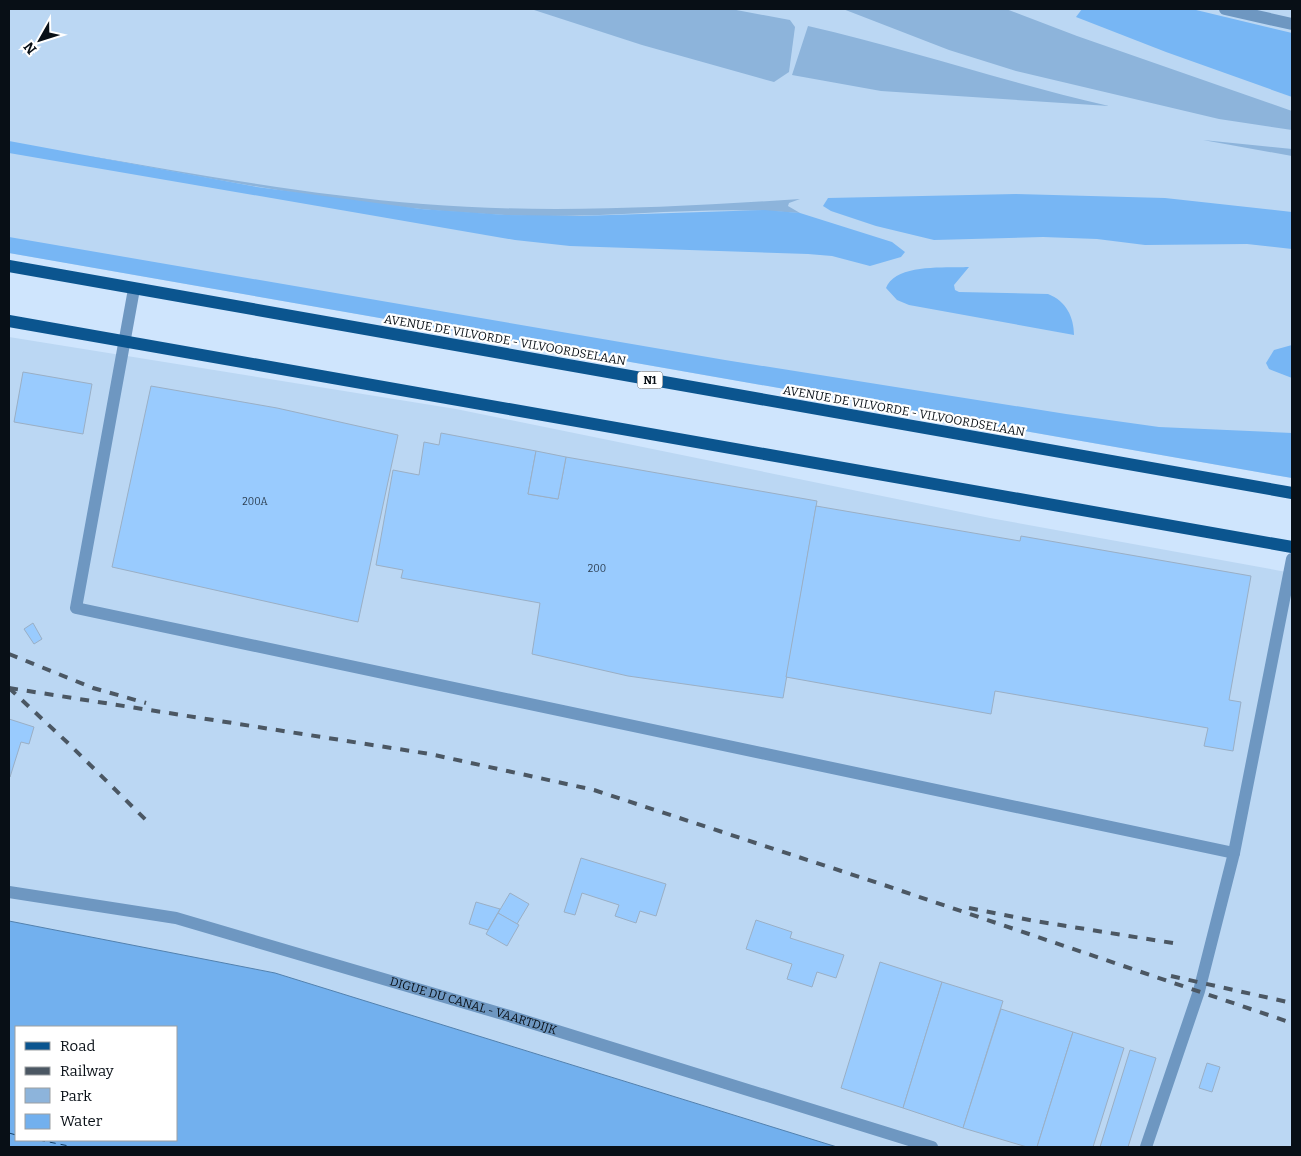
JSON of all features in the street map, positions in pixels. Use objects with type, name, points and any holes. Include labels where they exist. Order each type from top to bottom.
[{"type":"main road","name":"AVENUE DE VILVORDE - VILVOORDSELAAN","points":[[9,266],[1292,493]]},
{"type":"main road","points":[[9,321],[1292,547]]},
{"type":"lane","points":[[1225,9],[1292,24]]},
{"type":"lane","points":[[134,289],[76,608],[1234,854]]},
{"type":"lane","points":[[1146,1147],[1199,991],[1234,854],[1292,559]]},
{"type":"lane","name":"DIGUE DU CANAL - VAARTDIJK","points":[[9,892],[176,918],[515,1018],[932,1147]]},
{"type":"shaded area","points":[[9,9],[1292,9],[1292,478],[9,253]]},
{"type":"shaded area","points":[[1082,9],[1192,9],[1292,33],[1292,97],[1166,52],[1076,17]]},
{"type":"shaded area","points":[[9,141],[257,187],[421,209],[506,215],[580,216],[764,210],[800,213],[892,242],[905,252],[901,257],[870,266],[832,256],[808,254],[570,246],[515,240],[9,153]]},
{"type":"shaded area","points":[[1016,194],[1165,198],[1292,212],[1292,249],[1247,244],[1145,245],[1097,239],[1043,237],[934,240],[876,226],[831,211],[823,206],[828,198]]},
{"type":"shaded area","points":[[9,237],[725,360],[1066,414],[1159,427],[1292,433],[1292,478],[9,253]]},
{"type":"shaded area","points":[[936,267],[969,267],[954,285],[955,290],[959,292],[1048,294],[1060,301],[1068,310],[1074,328],[1074,335],[909,305],[897,300],[886,288],[891,280],[900,274],[911,271]]},
{"type":"shaded area","points":[[9,337],[456,409],[990,518],[1292,573],[1292,1147],[837,1147],[275,973],[9,921]]},
{"type":"shaded area","points":[[1292,345],[1292,378],[1269,369],[1266,363],[1274,350]]},
{"type":"green space","points":[[531,9],[731,9],[790,20],[795,27],[789,72],[774,82],[642,45]]},
{"type":"green space","points":[[843,9],[1006,9],[1077,36],[1292,111],[1292,130],[1219,119],[1016,71],[949,50]]},
{"type":"green space","points":[[808,26],[1109,106],[881,91],[792,75]]},
{"type":"green space","points":[[1203,140],[1292,149],[1292,156]]},
{"type":"green space","points":[[83,155],[295,190],[423,204],[517,209],[564,209],[659,207],[800,199],[789,203],[788,206],[800,213],[726,210],[542,216],[452,212],[399,207],[294,192],[188,175]]},
{"type":"water","points":[[9,921],[275,973],[837,1147],[9,1147]]},
{"type":"building","points":[[23,372],[92,384],[83,434],[14,422]]},
{"type":"building","points":[[151,386],[277,408],[398,435],[358,622],[112,567]]},
{"type":"building","points":[[441,433],[536,451],[528,494],[558,499],[566,457],[817,501],[783,698],[628,676],[532,654],[540,603],[401,578],[403,570],[376,565],[393,470],[419,475],[424,442],[439,445]]},
{"type":"building","points":[[536,451],[566,457],[558,499],[528,494]]},
{"type":"building","points":[[816,506],[1020,541],[1021,536],[1251,576],[1229,700],[1241,702],[1233,751],[1204,746],[1208,728],[995,691],[991,714],[786,677]]},
{"type":"building","points":[[33,623],[42,639],[34,644],[24,629]]},
{"type":"building","points":[[9,719],[34,727],[29,744],[21,742],[10,777]]},
{"type":"building","points":[[581,858],[666,884],[656,916],[640,911],[636,923],[615,916],[619,905],[582,893],[575,915],[564,912]]},
{"type":"building","points":[[510,893],[529,904],[517,924],[498,913]]},
{"type":"building","points":[[476,902],[500,909],[488,930],[469,924]]},
{"type":"building","points":[[498,913],[519,925],[507,946],[486,934]]},
{"type":"building","points":[[756,920],[792,932],[790,938],[844,955],[836,978],[817,972],[812,987],[787,979],[792,964],[746,949]]},
{"type":"building","points":[[880,962],[942,982],[903,1108],[841,1088]]},
{"type":"building","points":[[942,982],[1003,1001],[963,1128],[903,1108]]},
{"type":"building","points":[[1001,1009],[1073,1032],[1037,1147],[1027,1147],[963,1128]]},
{"type":"building","points":[[1073,1032],[1124,1048],[1093,1147],[1037,1147]]},
{"type":"building","points":[[1130,1050],[1156,1058],[1128,1147],[1100,1147]]},
{"type":"building","points":[[1207,1063],[1220,1067],[1212,1092],[1199,1088]]},
{"type":"ferry route","points":[[9,1133],[15,1135]]},
{"type":"ferry route","points":[[44,1141],[74,1147]]},
{"type":"railway","points":[[9,654],[93,688],[146,703]]},
{"type":"railway","points":[[9,688],[430,754],[594,790],[887,886],[1292,1023]]},
{"type":"railway","points":[[9,688],[150,824]]},
{"type":"railway","points":[[969,908],[1035,921],[1179,944]]},
{"type":"railway","points":[[1171,976],[1292,1003]]}]
